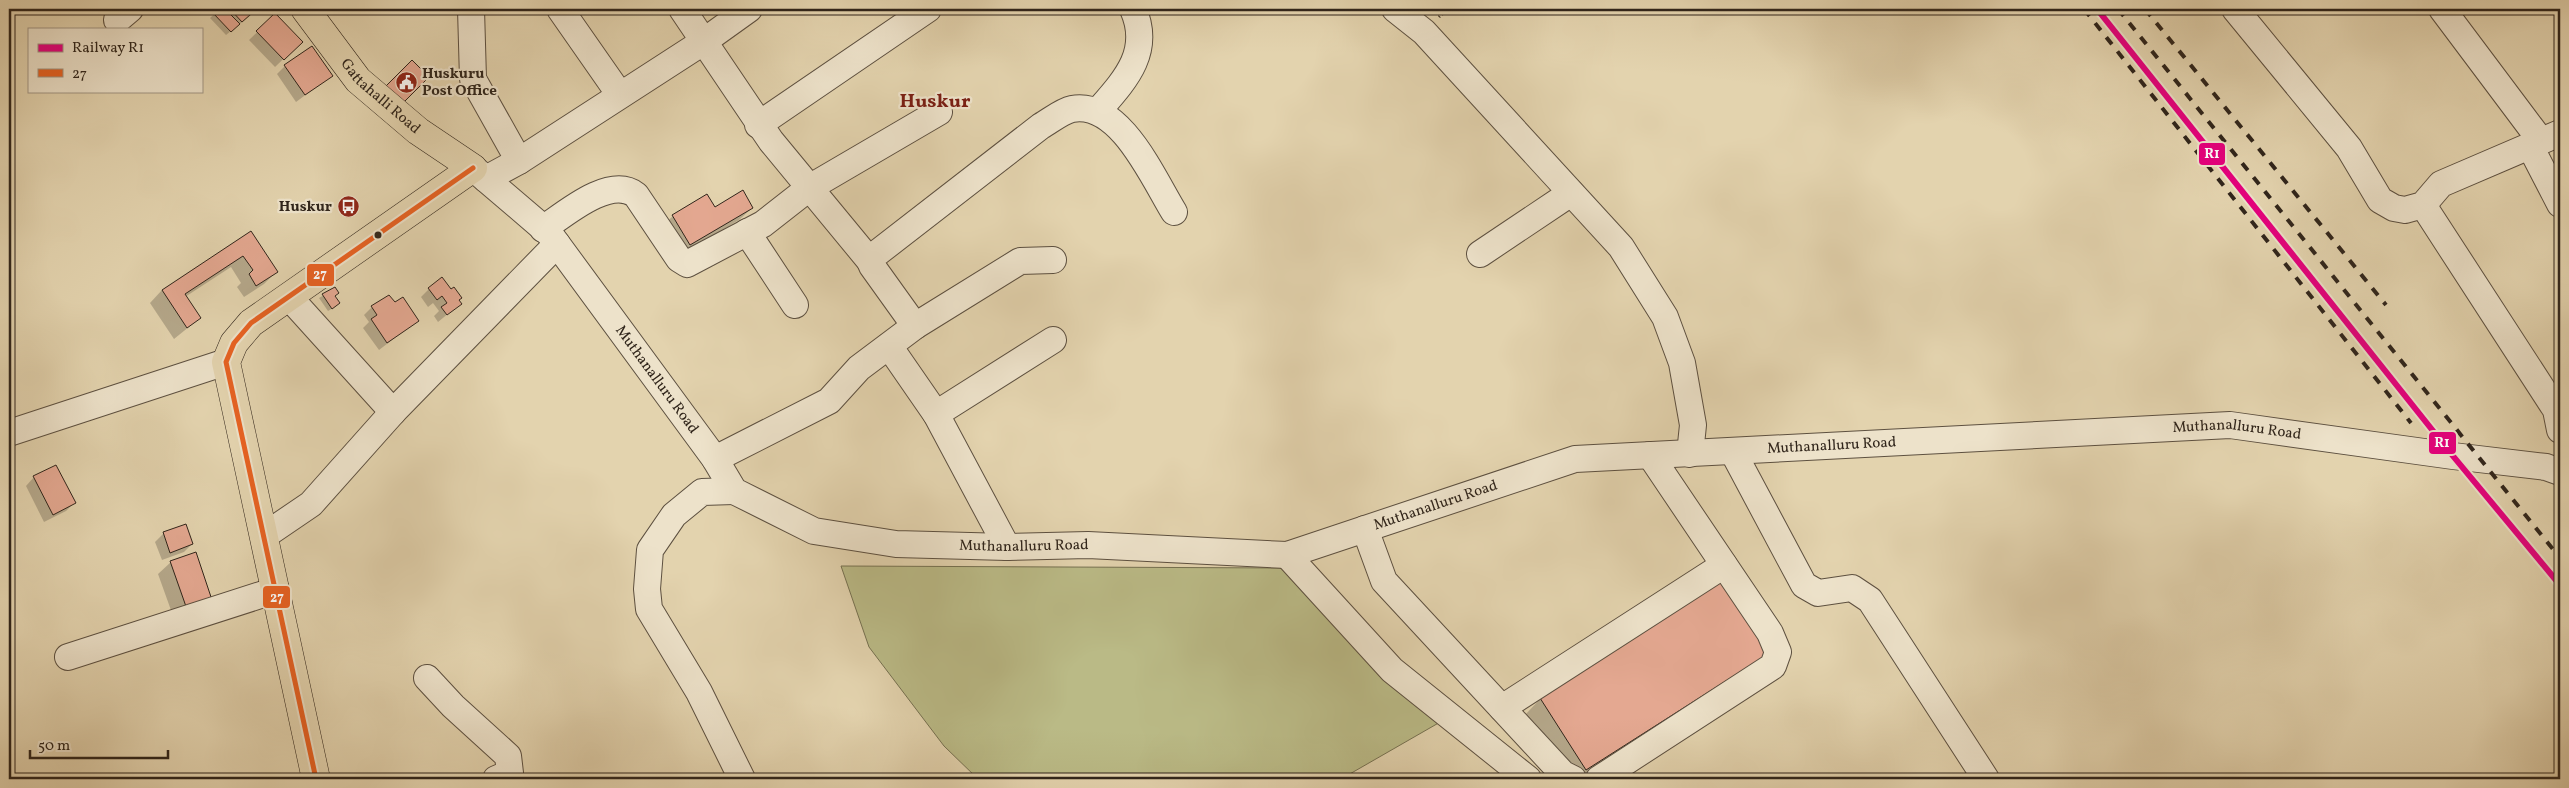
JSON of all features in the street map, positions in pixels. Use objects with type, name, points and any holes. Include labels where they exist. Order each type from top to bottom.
[{"type":"main road","name":"Gattahalli Road","points":[[305,9],[358,80],[418,131],[480,174]]},
{"type":"main road","points":[[316,779],[226,362],[234,343],[251,323],[480,174]]},
{"type":"street","points":[[471,9],[473,79],[519,161]]},
{"type":"street","points":[[560,9],[620,95]]},
{"type":"street","points":[[682,9],[758,125],[870,261],[915,326]]},
{"type":"street","points":[[480,174],[519,161],[703,42],[749,9]]},
{"type":"street","points":[[758,125],[928,9]]},
{"type":"street","points":[[1098,112],[1133,67],[1138,53],[1139,36],[1132,9]]},
{"type":"street","points":[[1395,9],[1424,32],[1621,247],[1665,317],[1682,363],[1693,424],[1690,454]]},
{"type":"street","points":[[2235,9],[2349,148],[2380,200],[2394,208],[2405,210],[2423,206],[2441,184],[2544,140]]},
{"type":"street","points":[[2442,9],[2544,140],[2560,204]]},
{"type":"street","points":[[870,261],[872,257],[1041,126],[1070,109],[1090,108],[1108,116],[1130,139],[1174,212]]},
{"type":"street","points":[[264,536],[311,504],[581,203],[604,192],[620,188],[628,189],[636,195],[683,263],[687,264],[763,224],[809,188],[939,112]]},
{"type":"street","name":"Muthanalluru Road","points":[[480,174],[550,236],[715,459],[734,491],[814,531],[896,544],[1007,547],[1088,545],[1287,556],[1575,459],[2230,425],[2546,467],[2560,472]]},
{"type":"street","points":[[1480,254],[1571,193]]},
{"type":"street","points":[[2423,206],[2556,410],[2560,430]]},
{"type":"street","points":[[747,232],[795,305]]},
{"type":"street","points":[[715,459],[830,402],[854,372],[915,326],[1020,261],[1053,260]]},
{"type":"street","points":[[289,297],[393,412]]},
{"type":"street","points":[[936,414],[1053,340]]},
{"type":"street","points":[[889,346],[936,414],[1007,547]]},
{"type":"street","points":[[9,433],[226,362]]},
{"type":"street","points":[[1733,452],[1804,585],[1818,593],[1852,588],[1870,600],[1986,779]]},
{"type":"street","points":[[1598,779],[1773,666],[1778,652],[1770,633],[1650,455]]},
{"type":"street","points":[[734,491],[702,492],[674,515],[650,550],[646,588],[649,609],[699,692],[742,779]]},
{"type":"street","points":[[1365,529],[1384,581],[1563,774],[1573,779]]},
{"type":"street","points":[[1287,556],[1392,670],[1528,779]]},
{"type":"street","points":[[1502,708],[1724,565]]},
{"type":"street","points":[[68,657],[276,590]]},
{"type":"street","points":[[427,678],[453,706],[508,756],[510,773],[496,779]]},
{"type":"green space","points":[[841,566],[1286,568],[1442,721],[1341,779],[978,779],[944,746],[869,647]]},
{"type":"building","points":[[218,9],[225,9],[240,24],[231,32],[213,13]]},
{"type":"building","points":[[230,9],[246,9],[251,14],[242,22]]},
{"type":"building","points":[[275,13],[303,42],[284,60],[256,31]]},
{"type":"building","points":[[312,46],[333,76],[305,95],[284,65]]},
{"type":"building","name":"Huskuru Post Office","points":[[412,60],[429,77],[400,106],[383,89]]},
{"type":"building","points":[[743,190],[753,208],[690,245],[672,215],[707,194],[715,207]]},
{"type":"building","points":[[251,231],[278,272],[256,286],[249,274],[253,270],[243,256],[185,294],[201,318],[187,328],[162,290]]},
{"type":"building","points":[[442,277],[451,289],[454,287],[462,298],[459,300],[462,304],[447,315],[441,307],[447,303],[442,296],[437,300],[428,288]]},
{"type":"building","points":[[335,287],[339,293],[335,296],[340,303],[332,309],[322,294]]},
{"type":"building","points":[[389,295],[395,302],[403,297],[419,321],[387,343],[371,319],[377,315],[371,306]]},
{"type":"building","points":[[56,465],[76,503],[53,515],[33,476]]},
{"type":"building","points":[[186,524],[193,544],[170,553],[163,532]]},
{"type":"building","points":[[196,552],[214,606],[189,615],[170,561]]},
{"type":"building","points":[[1727,578],[1773,651],[1586,770],[1540,698]]},
{"type":"railway","points":[[2084,9],[2411,423]]},
{"type":"railway","points":[[2118,9],[2560,558]]},
{"type":"railway","points":[[2145,9],[2386,305]]},
{"type":"rail line","name":"R1","points":[[2097,9],[2453,456],[2560,585]]},
{"type":"transit line","name":"27","points":[[316,779],[226,362],[234,343],[251,323],[473,168]]},
{"type":"place","name":"Huskuru Post Office","points":[[406,83]]},
{"type":"place","name":"Huskur","points":[[348,207]]},
{"type":"district","name":"Huskur","points":[[935,102]]}]
